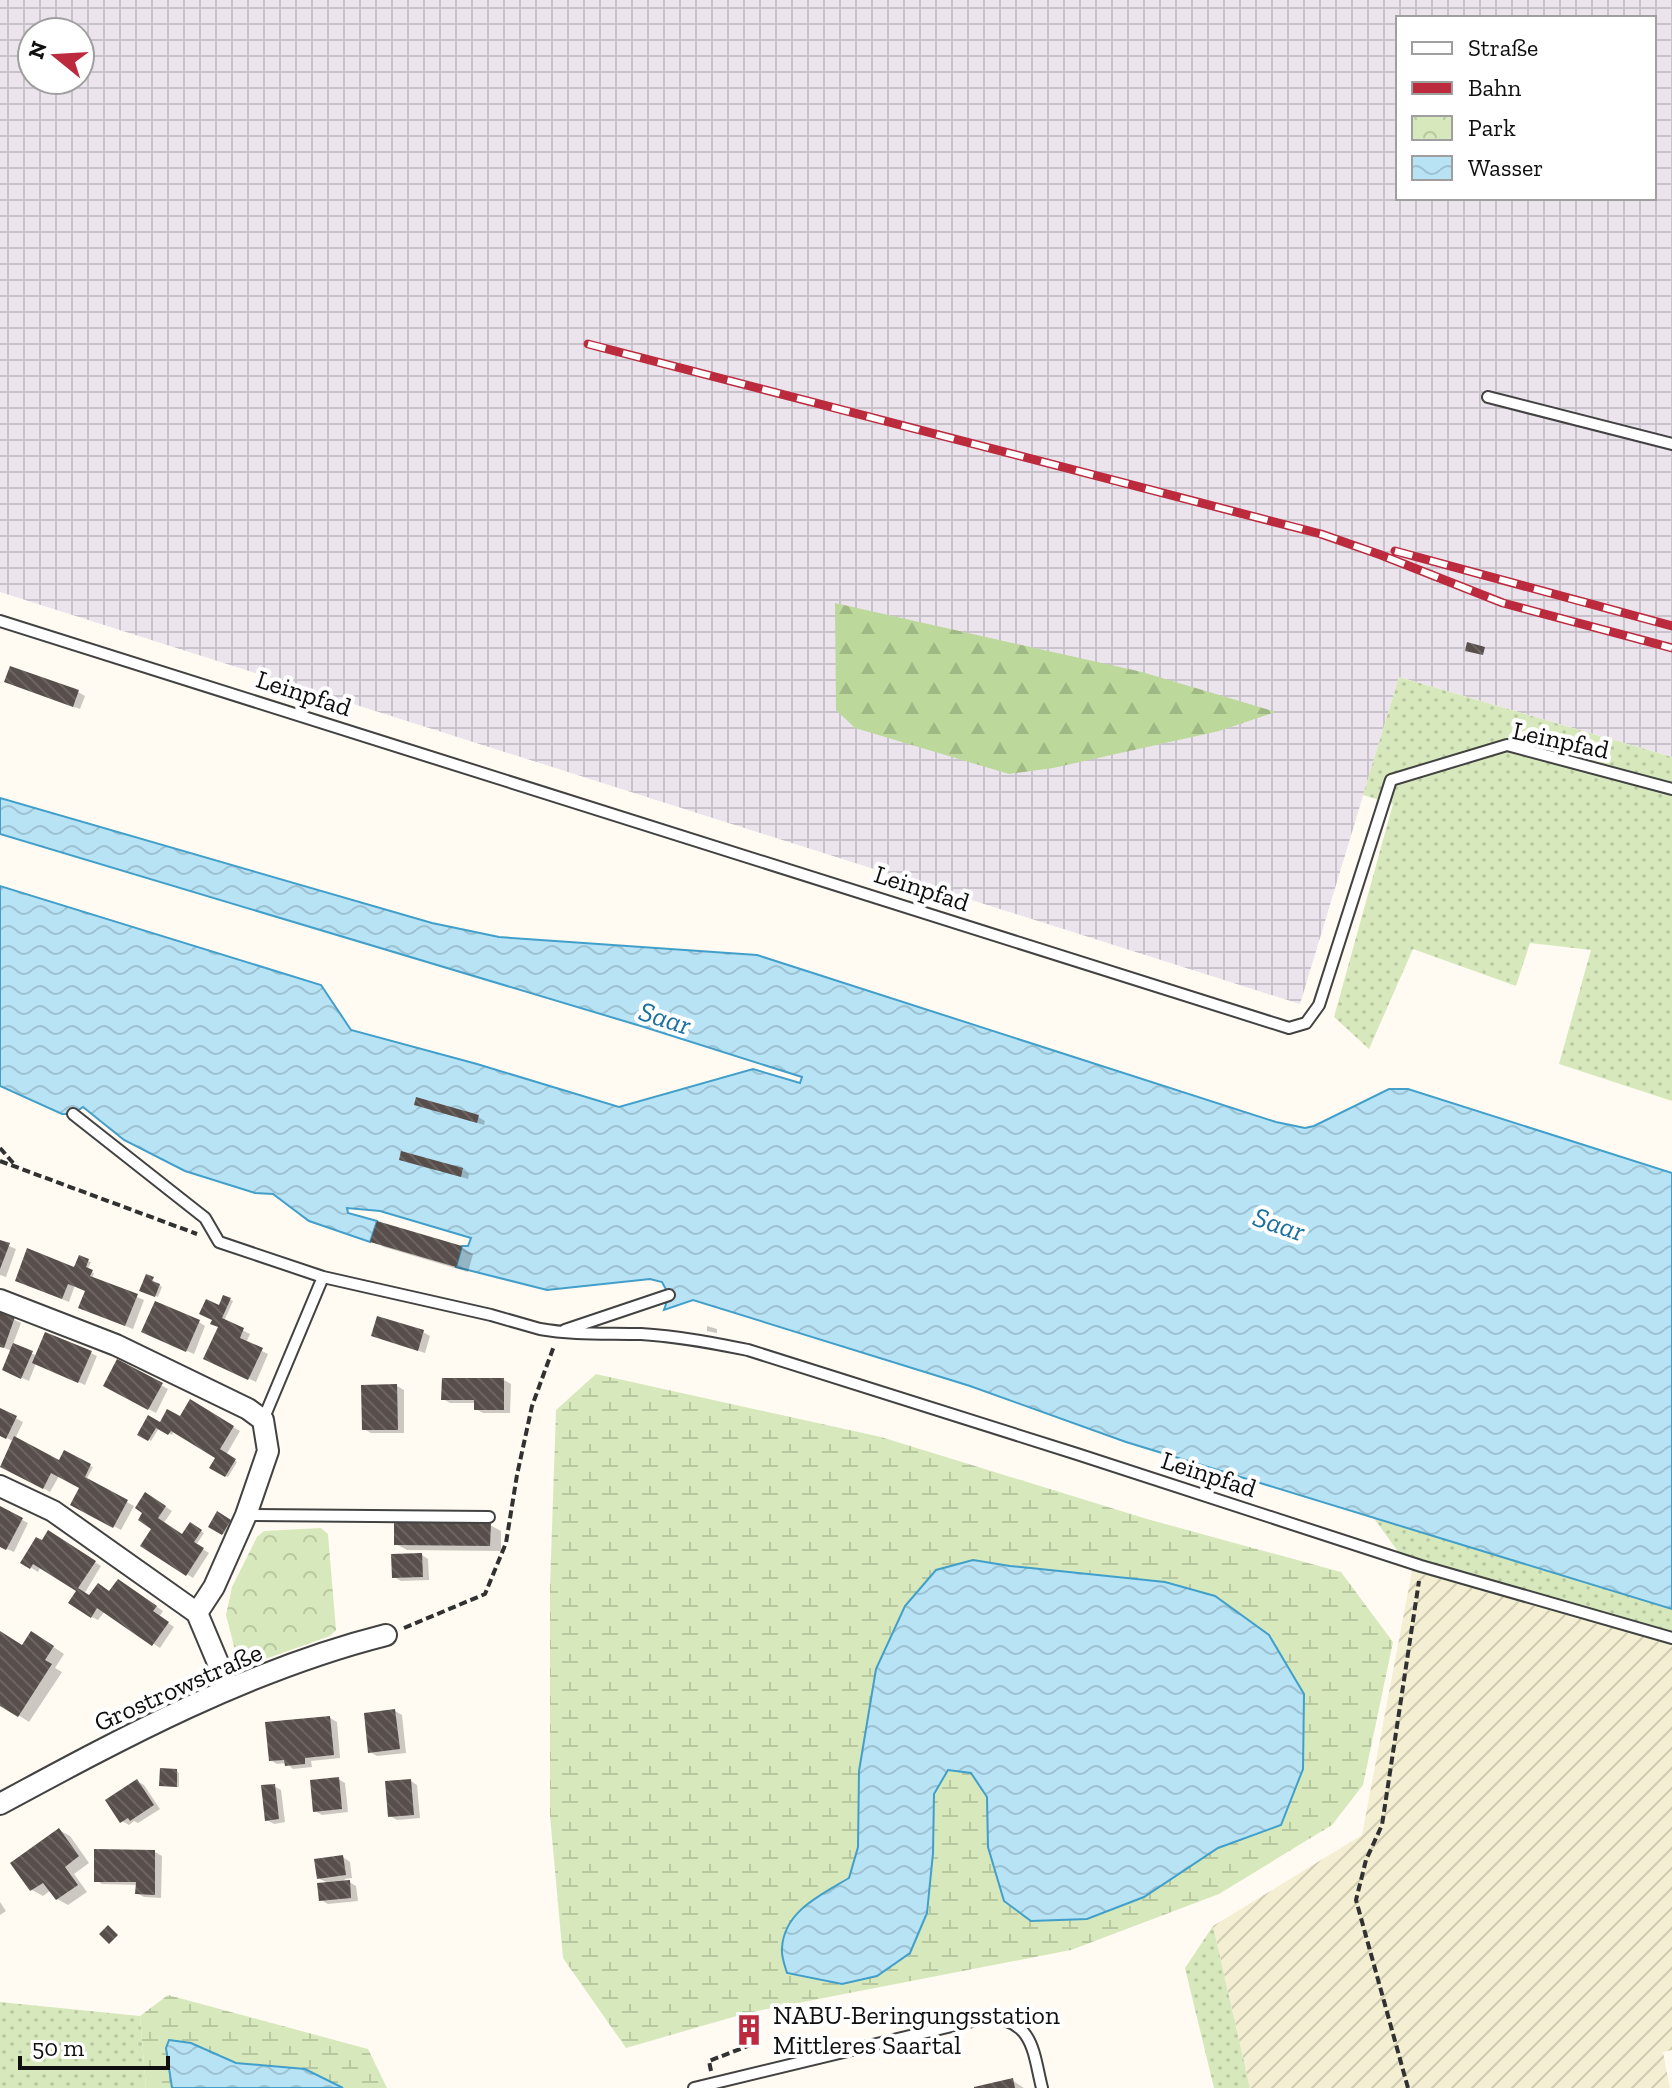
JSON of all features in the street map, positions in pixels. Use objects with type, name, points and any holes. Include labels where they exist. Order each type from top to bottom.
[{"type":"street","points":[[0,1300],[116,1345],[248,1409],[263,1420],[268,1451],[246,1515],[214,1587],[197,1613]]},
{"type":"street","points":[[0,1486],[53,1511],[197,1613],[229,1689]]},
{"type":"street","name":"Grostrowstraße","points":[[0,1804],[145,1726],[229,1689],[337,1648],[386,1635]]},
{"type":"lane","points":[[1488,397],[1672,444]]},
{"type":"lane","name":"Leinpfad","points":[[0,621],[1289,1028],[1306,1023],[1319,1005],[1391,780],[1507,745],[1672,789]]},
{"type":"lane","points":[[73,1114],[205,1218],[219,1242]]},
{"type":"lane","name":"Leinpfad","points":[[219,1242],[323,1277],[559,1332],[644,1334],[748,1350],[1421,1566],[1672,1638]]},
{"type":"lane","points":[[263,1420],[323,1277]]},
{"type":"lane","points":[[559,1332],[669,1295]]},
{"type":"lane","points":[[246,1515],[489,1517]]},
{"type":"lane","points":[[694,2088],[989,2017],[1012,2022],[1029,2036],[1042,2088]]},
{"type":"path","points":[[0,1148],[14,1165]]},
{"type":"path","points":[[0,1161],[219,1242]]},
{"type":"path","points":[[386,1635],[485,1594],[506,1543],[532,1406],[559,1332]]},
{"type":"path","points":[[1408,2088],[1356,1900],[1366,1860],[1382,1825],[1421,1566]]},
{"type":"path","points":[[714,2083],[709,2061],[753,2044]]},
{"type":"shaded area","points":[[0,0],[1672,0],[1672,757],[1399,677],[1300,1004],[0,592]]},
{"type":"shaded area","points":[[1412,1571],[1672,1645],[1672,2050],[1663,2052],[1670,2088],[1250,2088],[1213,1926],[1362,1835]]},
{"type":"green space","points":[[835,603],[1142,672],[1276,712],[1219,731],[1053,768],[1009,774],[855,728],[836,710]]},
{"type":"green space","points":[[1399,677],[1672,757],[1672,1101],[1559,1064],[1591,950],[1530,943],[1516,986],[1413,949],[1369,1049],[1334,1017],[1393,804],[1363,795]]},
{"type":"green space","points":[[596,1374],[881,1437],[1147,1519],[1341,1572],[1393,1642],[1363,1785],[1332,1825],[1219,1894],[1071,1950],[747,2013],[626,2048],[563,1958],[550,1816],[550,1587],[556,1410]]},
{"type":"green space","points":[[1373,1517],[1672,1603],[1672,1645],[1412,1571]]},
{"type":"green space","points":[[321,1528],[328,1534],[336,1630],[330,1636],[254,1663],[235,1650],[226,1615],[232,1587],[257,1537],[264,1531]]},
{"type":"green space","points":[[1213,1926],[1250,2088],[1214,2088],[1185,1968]]},
{"type":"green space","points":[[168,1995],[368,2049],[387,2088],[146,2088],[140,2016]]},
{"type":"green space","points":[[0,2002],[140,2016],[146,2088],[0,2088]]},
{"type":"water","name":"Saar","points":[[0,798],[432,923],[499,937],[757,955],[1276,1122],[1305,1128],[1314,1126],[1389,1089],[1408,1089],[1672,1173],[1672,1609],[1126,1442],[970,1386],[693,1300],[664,1310],[669,1295],[662,1282],[650,1279],[547,1290],[456,1267],[462,1246],[468,1246],[471,1238],[380,1211],[347,1208],[348,1213],[377,1221],[370,1242],[309,1221],[273,1194],[255,1193],[185,1171],[124,1140],[83,1107],[73,1114],[62,1114],[0,1086],[0,886],[321,985],[351,1030],[619,1107],[753,1069],[800,1083],[802,1077],[0,834]]},
{"type":"water","points":[[973,1560],[1165,1582],[1215,1596],[1269,1635],[1304,1694],[1303,1769],[1281,1825],[1218,1848],[1144,1897],[1087,1919],[1031,1921],[1004,1901],[988,1847],[987,1797],[971,1773],[948,1770],[934,1794],[933,1853],[927,1913],[910,1953],[877,1976],[842,1984],[787,1973],[782,1951],[789,1924],[816,1898],[849,1878],[858,1847],[859,1771],[876,1669],[905,1606],[936,1570]]},
{"type":"water","points":[[169,2040],[191,2043],[236,2063],[305,2069],[343,2088],[172,2088],[166,2048]]},
{"type":"building","points":[[1467,642],[1485,647],[1483,655],[1465,651]]},
{"type":"building","points":[[10,666],[79,690],[73,707],[4,682]]},
{"type":"building","points":[[416,1097],[479,1115],[477,1123],[414,1105]]},
{"type":"building","points":[[401,1151],[463,1168],[461,1177],[399,1160]]},
{"type":"building","points":[[377,1221],[462,1246],[456,1267],[370,1242]]},
{"type":"building","points":[[0,1240],[10,1243],[0,1269]]},
{"type":"building","points":[[27,1248],[74,1267],[79,1255],[89,1259],[86,1267],[93,1270],[90,1276],[138,1294],[125,1326],[78,1308],[85,1291],[78,1288],[68,1284],[62,1299],[15,1281]]},
{"type":"building","points":[[146,1274],[160,1284],[155,1297],[139,1291]]},
{"type":"building","points":[[223,1295],[231,1298],[222,1318],[244,1328],[240,1338],[263,1348],[248,1380],[203,1359],[218,1327],[199,1314],[206,1299],[219,1305]]},
{"type":"building","points":[[155,1301],[200,1320],[186,1352],[141,1332]]},
{"type":"building","points":[[0,1311],[15,1317],[4,1348],[0,1347]]},
{"type":"building","points":[[377,1316],[424,1330],[418,1351],[371,1336]]},
{"type":"building","points":[[45,1332],[92,1351],[78,1383],[32,1363]]},
{"type":"building","points":[[13,1343],[33,1351],[21,1379],[2,1370]]},
{"type":"building","points":[[117,1359],[163,1383],[148,1410],[103,1386]]},
{"type":"building","points":[[442,1378],[504,1378],[504,1410],[474,1410],[474,1400],[441,1400]]},
{"type":"building","points":[[397,1384],[398,1430],[362,1430],[361,1385]]},
{"type":"building","points":[[190,1399],[234,1426],[220,1449],[236,1459],[225,1477],[209,1468],[215,1458],[171,1431],[168,1435],[156,1428],[148,1441],[137,1435],[148,1415],[160,1422],[167,1409],[180,1416]]},
{"type":"building","points":[[0,1408],[17,1416],[6,1439],[0,1436]]},
{"type":"building","points":[[14,1436],[59,1460],[64,1450],[91,1464],[85,1477],[128,1500],[113,1528],[70,1505],[79,1488],[51,1473],[43,1489],[0,1467]]},
{"type":"building","points":[[145,1492],[166,1506],[158,1518],[182,1534],[190,1522],[202,1530],[194,1542],[204,1548],[186,1576],[140,1546],[151,1529],[138,1520],[142,1513],[135,1508]]},
{"type":"building","points":[[0,1506],[23,1518],[6,1550],[0,1547]]},
{"type":"building","points":[[217,1511],[231,1520],[222,1535],[208,1527]]},
{"type":"building","points":[[394,1522],[491,1523],[490,1546],[394,1545]]},
{"type":"building","points":[[48,1530],[96,1561],[78,1588],[89,1595],[98,1583],[109,1591],[118,1579],[157,1606],[153,1611],[169,1622],[152,1646],[97,1608],[91,1618],[68,1603],[76,1591],[33,1564],[30,1569],[20,1563],[36,1537],[42,1540]]},
{"type":"building","points":[[422,1553],[423,1577],[392,1578],[391,1554]]},
{"type":"building","points":[[0,1631],[22,1645],[31,1631],[54,1646],[45,1660],[52,1664],[18,1717],[0,1706]]},
{"type":"building","points":[[395,1709],[400,1749],[368,1753],[364,1713]]},
{"type":"building","points":[[330,1716],[334,1755],[305,1758],[305,1764],[285,1766],[284,1760],[269,1761],[265,1722]]},
{"type":"building","points":[[160,1768],[177,1769],[177,1787],[159,1786]]},
{"type":"building","points":[[339,1777],[342,1809],[313,1812],[310,1780]]},
{"type":"building","points":[[137,1779],[154,1805],[130,1821],[128,1818],[120,1823],[105,1800]]},
{"type":"building","points":[[411,1779],[414,1815],[388,1817],[385,1781]]},
{"type":"building","points":[[275,1784],[279,1819],[265,1821],[261,1785]]},
{"type":"building","points":[[59,1828],[79,1856],[65,1867],[78,1885],[56,1900],[43,1883],[30,1891],[10,1863]]},
{"type":"building","points":[[94,1849],[155,1850],[155,1895],[135,1894],[136,1882],[94,1882]]},
{"type":"building","points":[[343,1855],[346,1875],[317,1879],[314,1859]]},
{"type":"building","points":[[350,1880],[351,1898],[319,1901],[317,1883]]},
{"type":"building","points":[[108,1925],[118,1935],[109,1944],[99,1934]]},
{"type":"building","name":"NABU-Beringungsstation Mittleres Saartal","points":[[757,2020],[760,2036],[741,2040],[737,2024]]},
{"type":"building","points":[[1013,2078],[1015,2088],[974,2088],[974,2087]]},
{"type":"railway","points":[[588,344],[1321,534],[1503,603],[1672,648]]},
{"type":"railway","points":[[1395,551],[1672,626]]},
{"type":"place","name":"NABU-Beringungsstation Mittleres Saartal","points":[[749,2030]]}]
